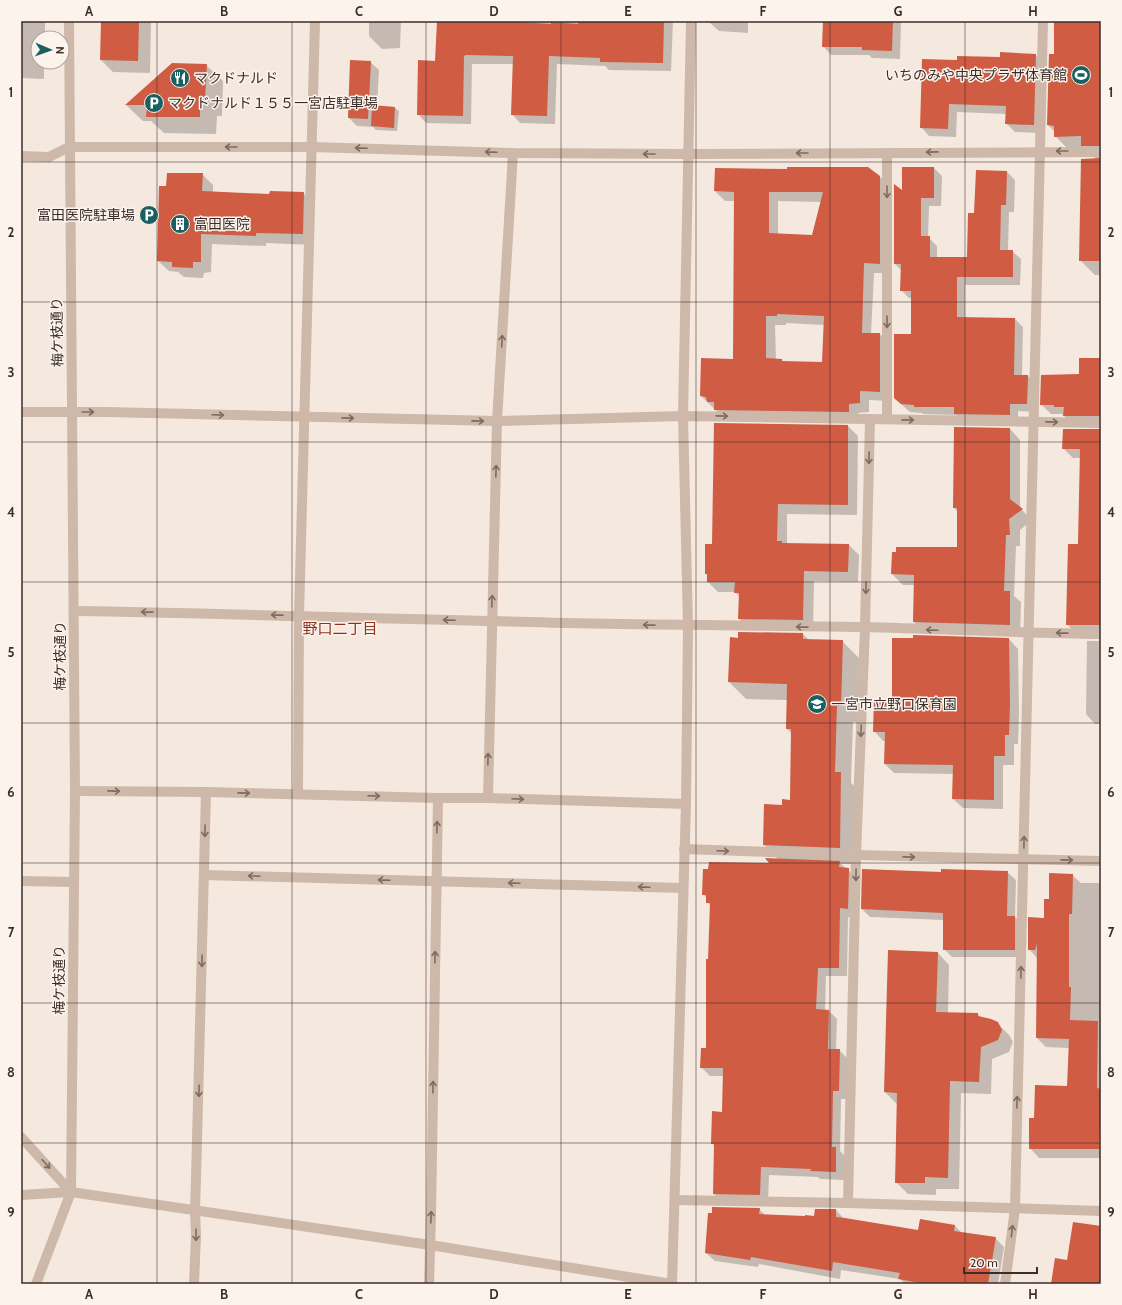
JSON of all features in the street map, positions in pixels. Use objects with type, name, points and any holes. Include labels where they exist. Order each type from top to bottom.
[{"type":"street","name":"梅ケ枝通り","points":[[36,1284],[71,1192],[75,791],[69,21]]},
{"type":"street","points":[[298,794],[299,615],[306,417],[315,21]]},
{"type":"street","points":[[21,1195],[71,1192],[430,1245],[672,1284],[686,804],[688,626],[683,416],[691,21]]},
{"type":"street","points":[[1005,1284],[1015,1209],[1043,21]]},
{"type":"street","points":[[21,156],[49,157],[69,147],[311,147],[513,153],[688,154],[1040,151],[1101,152]]},
{"type":"street","points":[[488,798],[498,421],[513,153]]},
{"type":"street","points":[[887,153],[888,419]]},
{"type":"street","points":[[21,412],[498,421],[683,416],[1101,423]]},
{"type":"street","points":[[848,1203],[856,855],[865,628],[870,419]]},
{"type":"street","points":[[74,610],[299,615],[492,622],[865,628],[1101,634]]},
{"type":"street","points":[[75,791],[206,792],[488,798],[686,804]]},
{"type":"street","points":[[194,1284],[196,1235],[194,1210],[206,792]]},
{"type":"street","points":[[429,1284],[438,798]]},
{"type":"street","points":[[684,849],[1101,861]]},
{"type":"street","points":[[204,875],[683,888]]},
{"type":"street","points":[[21,881],[73,882]]},
{"type":"street","points":[[21,1137],[71,1192]]},
{"type":"street","points":[[675,1200],[848,1203],[1101,1211]]},
{"type":"building","points":[[101,21],[139,21],[138,61],[100,60]]},
{"type":"building","points":[[437,21],[505,21],[578,24],[578,21],[664,21],[663,63],[600,62],[600,58],[549,56],[547,116],[511,115],[513,56],[466,55],[464,56],[463,116],[417,115],[418,60],[435,61]]},
{"type":"building","points":[[823,21],[893,21],[892,51],[862,50],[862,47],[822,47]]},
{"type":"building","name":"いちのみや中央プラザ体育館","points":[[1054,21],[1101,21],[1101,146],[1081,146],[1081,136],[1054,137],[1054,126],[1047,125],[1049,54],[1054,54]]},
{"type":"building","points":[[1000,52],[1036,54],[1034,125],[1005,124],[1006,106],[949,104],[948,129],[920,128],[922,59],[957,60],[957,56],[1000,57]]},
{"type":"building","points":[[350,60],[371,61],[368,119],[348,118]]},
{"type":"building","name":"マクドナルド","points":[[172,63],[207,64],[205,100],[200,99],[200,117],[146,117],[147,105],[125,105]]},
{"type":"building","points":[[372,105],[395,107],[394,128],[371,126]]},
{"type":"building","points":[[1101,158],[1101,261],[1079,261],[1081,159]]},
{"type":"building","points":[[787,167],[868,167],[880,176],[880,264],[864,263],[862,333],[880,333],[880,392],[860,391],[860,403],[849,404],[849,412],[714,410],[714,402],[707,402],[706,397],[700,396],[701,358],[733,359],[734,192],[714,191],[715,168],[787,169]],"holes":[[[769,192],[823,192],[812,235],[769,233]],[[777,314],[824,316],[822,362],[782,361],[782,359],[766,358],[766,316],[777,316]]]},
{"type":"building","points":[[902,167],[934,167],[934,198],[921,198],[921,236],[930,236],[930,257],[967,257],[968,213],[974,213],[976,170],[1007,171],[1006,205],[1001,205],[1000,250],[1013,250],[1013,277],[957,277],[957,317],[1015,318],[1014,375],[1028,375],[1027,404],[1010,404],[1010,415],[954,414],[954,407],[914,407],[914,405],[901,404],[894,398],[894,334],[911,334],[911,291],[900,291],[901,264],[894,264],[894,184],[902,190]]},
{"type":"building","points":[[167,173],[203,173],[202,191],[269,194],[270,191],[304,192],[303,234],[256,233],[256,236],[201,234],[201,262],[193,262],[193,268],[172,267],[172,262],[157,261],[159,186],[166,186]]},
{"type":"building","points":[[1079,358],[1101,358],[1101,416],[1063,416],[1064,407],[1040,405],[1041,375],[1079,374]]},
{"type":"building","points":[[714,423],[848,425],[848,505],[778,504],[777,541],[782,541],[782,543],[849,544],[848,572],[804,571],[803,620],[738,619],[739,593],[734,593],[735,582],[707,582],[707,574],[705,574],[705,544],[712,544]]},
{"type":"building","points":[[954,427],[1010,428],[1010,499],[1023,509],[1009,519],[1010,535],[1006,535],[1004,591],[1010,591],[1010,625],[913,622],[914,575],[891,574],[892,552],[896,552],[896,547],[957,547],[957,508],[953,508]]},
{"type":"building","points":[[1063,429],[1101,429],[1101,625],[1066,625],[1068,544],[1078,544],[1080,449],[1062,449]]},
{"type":"building","points":[[738,632],[803,633],[803,639],[843,640],[841,706],[837,706],[835,772],[841,772],[840,848],[763,845],[764,804],[782,805],[782,799],[790,800],[791,729],[786,729],[787,684],[728,682],[730,637],[738,638]]},
{"type":"building","points":[[913,635],[1009,638],[1009,735],[1005,735],[1005,756],[994,756],[994,800],[952,799],[953,765],[884,764],[885,732],[873,732],[874,699],[892,700],[892,638],[913,638]]},
{"type":"building","points":[[765,858],[840,861],[839,867],[849,868],[848,909],[840,908],[839,968],[818,968],[816,1009],[829,1010],[828,1049],[840,1049],[839,1091],[833,1091],[832,1147],[836,1147],[836,1172],[810,1171],[811,1169],[761,1167],[760,1195],[713,1194],[714,1144],[711,1144],[712,1111],[722,1112],[723,1068],[700,1068],[701,1048],[706,1048],[706,959],[708,959],[710,903],[706,903],[706,895],[702,895],[703,869],[708,869],[709,862],[769,863]]},
{"type":"building","points":[[862,869],[941,872],[941,869],[1008,871],[1007,916],[1015,916],[1015,950],[943,950],[943,913],[861,909]]},
{"type":"building","points":[[1049,873],[1073,874],[1072,914],[1069,914],[1069,987],[1071,987],[1070,1020],[1098,1021],[1097,1088],[1101,1089],[1099,1149],[1029,1149],[1029,1118],[1034,1118],[1035,1085],[1067,1086],[1069,1039],[1036,1038],[1037,944],[1035,950],[1028,950],[1028,917],[1044,918],[1044,899],[1049,899]]},
{"type":"building","points":[[888,950],[938,952],[936,1012],[978,1013],[978,1016],[998,1022],[1002,1030],[998,1040],[981,1047],[979,1082],[950,1081],[948,1178],[925,1177],[925,1183],[895,1183],[897,1093],[884,1092]]},
{"type":"building","points":[[712,1207],[760,1208],[759,1214],[805,1216],[814,1216],[815,1209],[836,1209],[836,1217],[918,1230],[920,1219],[955,1225],[954,1231],[996,1237],[988,1284],[926,1284],[898,1279],[900,1273],[833,1262],[832,1271],[751,1257],[750,1260],[705,1253],[708,1213],[712,1213]]},
{"type":"building","points":[[1073,1222],[1101,1226],[1101,1284],[1051,1284],[1055,1258],[1067,1260]]},
{"type":"place","name":"いちのみや中央プラザ体育館","points":[[1081,75]]},
{"type":"place","name":"マクドナルド","points":[[180,78]]},
{"type":"place","name":"マクドナルド１５５一宮店駐車場","points":[[154,103]]},
{"type":"place","name":"富田医院駐車場","points":[[149,215]]},
{"type":"place","name":"富田医院","points":[[180,224]]},
{"type":"place","name":"一宮市立野口保育園","points":[[817,704]]},
{"type":"district","name":"野口二丁目","points":[[340,629]]}]
